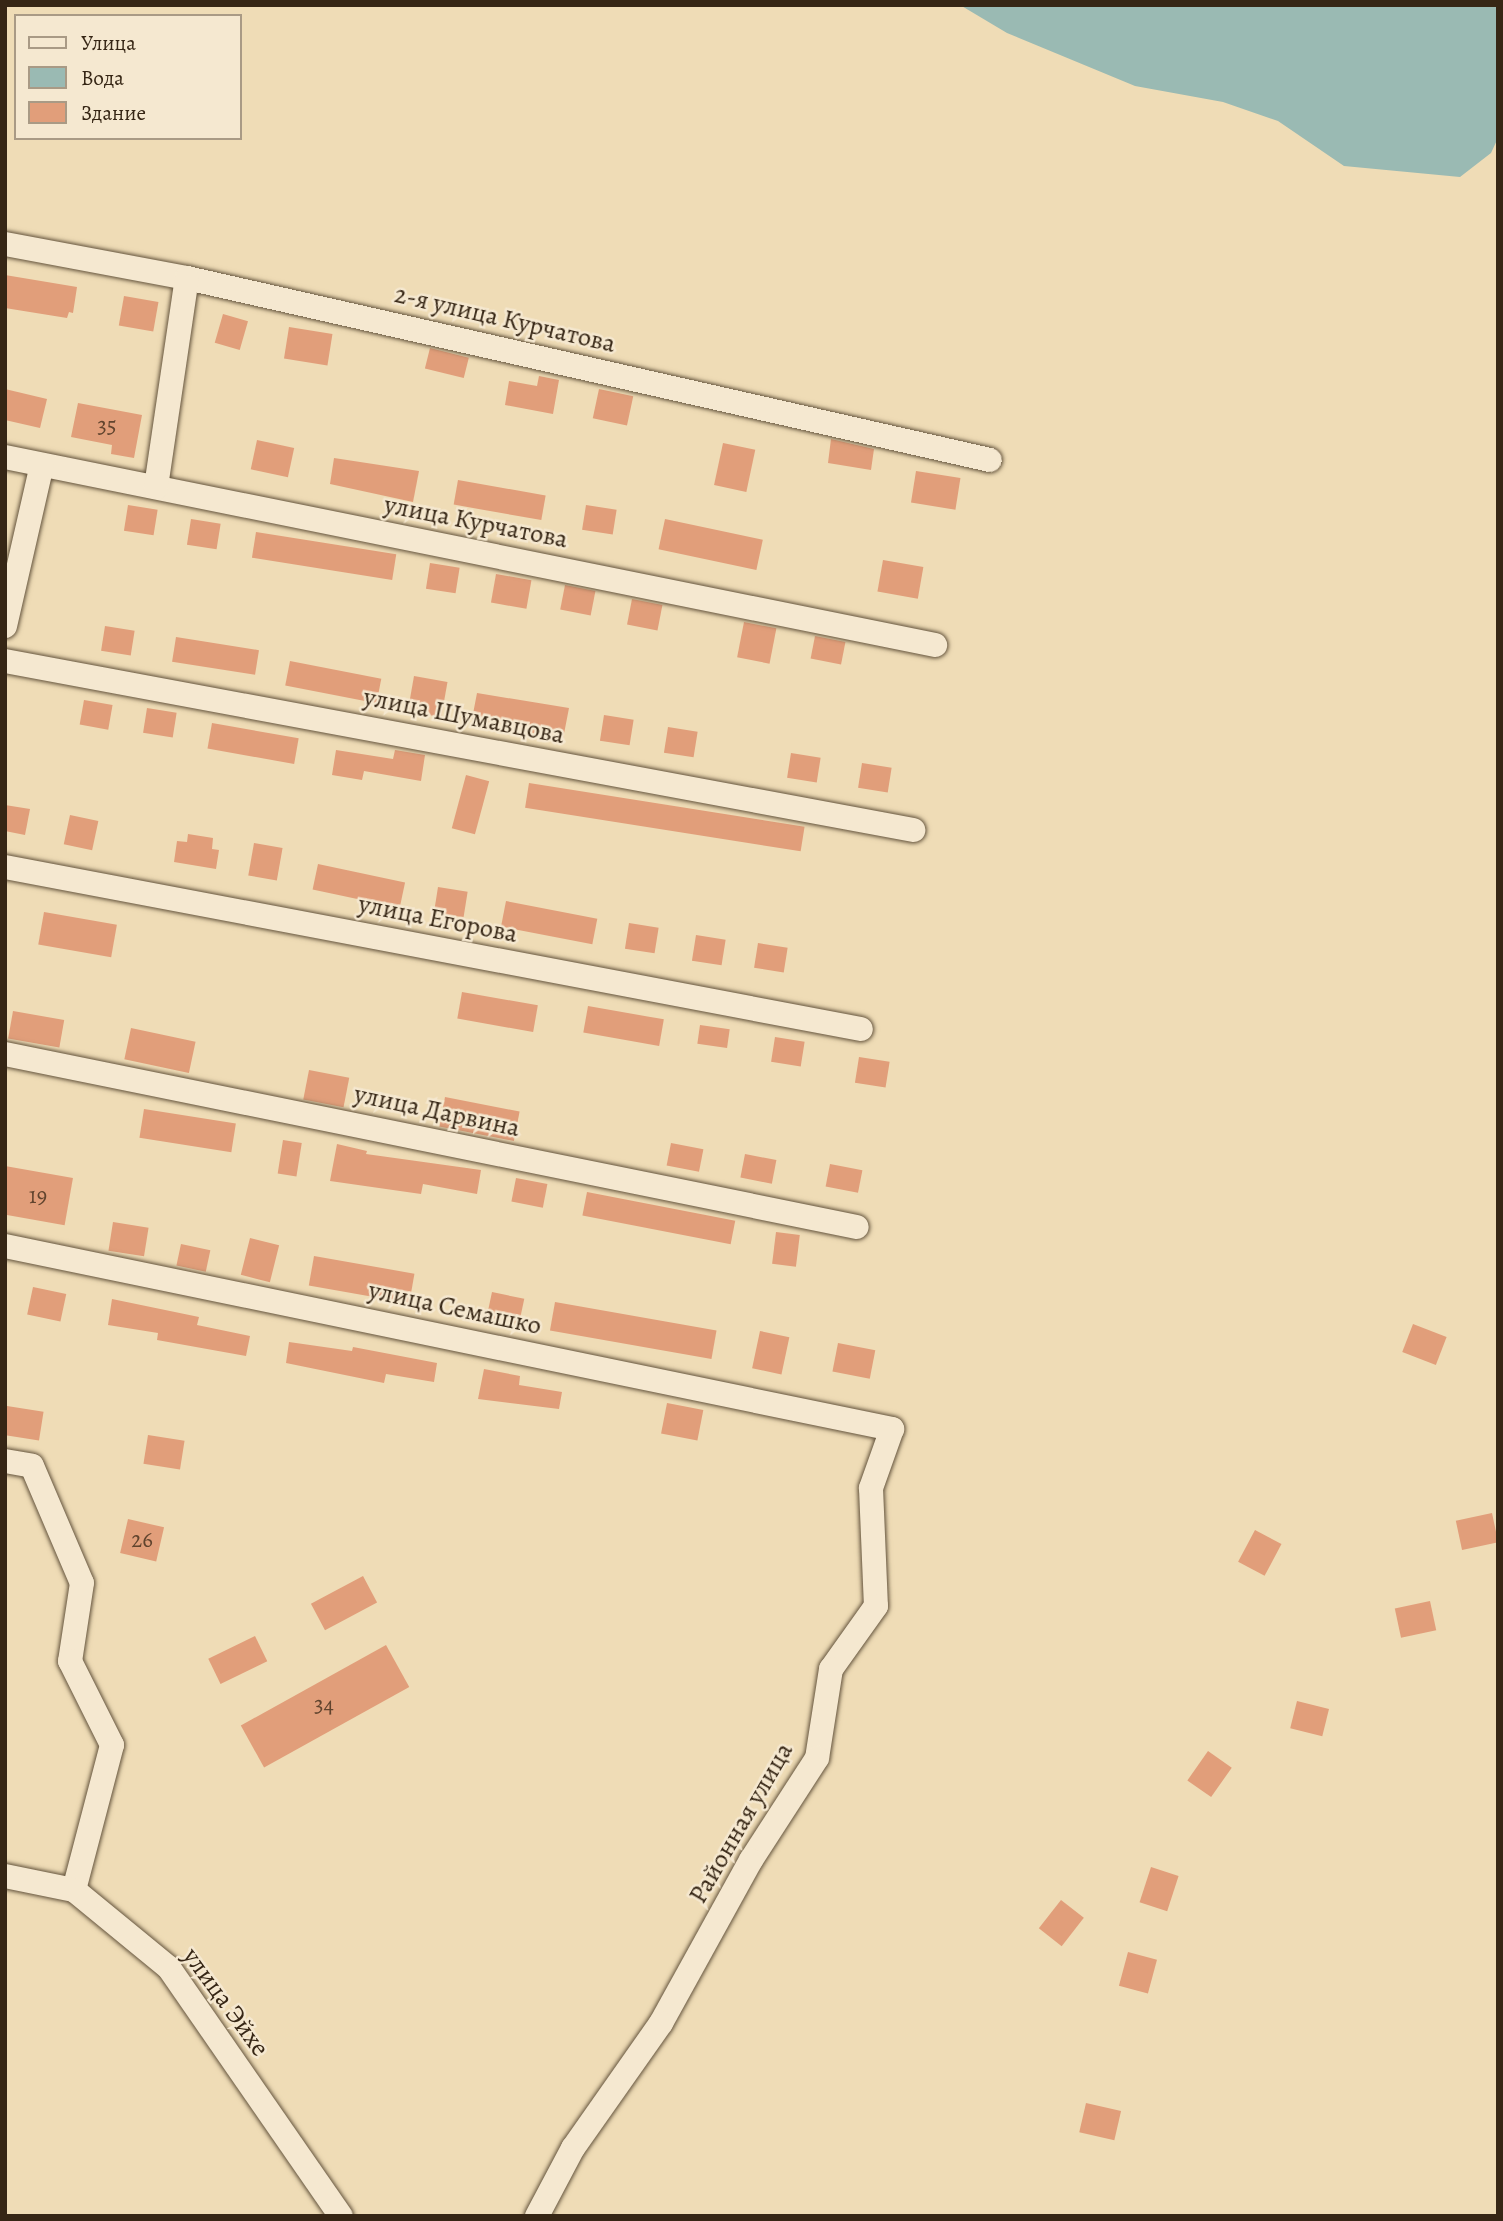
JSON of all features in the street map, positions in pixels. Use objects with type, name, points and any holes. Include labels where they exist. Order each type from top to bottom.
[{"type":"street","name":"2-я улица Курчатова","points":[[5,244],[187,278],[990,460]]},
{"type":"street","points":[[156,488],[187,278]]},
{"type":"street","name":"улица Курчатова","points":[[5,457],[935,645]]},
{"type":"street","points":[[5,626],[43,465]]},
{"type":"street","name":"улица Шумавцова","points":[[5,661],[913,830]]},
{"type":"street","name":"улица Егорова","points":[[5,867],[861,1029]]},
{"type":"street","name":"улица Дарвина","points":[[5,1054],[858,1227]]},
{"type":"street","name":"улица Семашко","points":[[5,1245],[892,1429]]},
{"type":"street","name":"Районная улица","points":[[537,2216],[573,2148],[661,2024],[751,1860],[817,1758],[831,1669],[876,1606],[871,1488],[892,1429]]},
{"type":"street","points":[[5,1461],[32,1466],[82,1583],[71,1661],[112,1745],[74,1890],[5,1876]]},
{"type":"street","name":"улица Эйхе","points":[[74,1890],[169,1968],[341,2216]]},
{"type":"water","points":[[960,5],[1498,5],[1498,138],[1491,153],[1460,177],[1344,166],[1278,121],[1223,102],[1135,86],[1007,33]]},
{"type":"building","points":[[5,275],[77,287],[73,313],[69,312],[67,318],[5,308]]},
{"type":"building","points":[[124,296],[158,302],[153,332],[119,326]]},
{"type":"building","points":[[223,314],[248,321],[240,350],[215,343]]},
{"type":"building","points":[[289,327],[332,334],[327,365],[284,359]]},
{"type":"building","points":[[430,348],[469,358],[464,378],[425,368]]},
{"type":"building","points":[[539,376],[559,380],[553,414],[505,405],[509,381],[537,386]]},
{"type":"building","points":[[5,389],[47,399],[40,428],[5,420]]},
{"type":"building","points":[[599,389],[633,396],[627,426],[593,418]]},
{"type":"building","points":[[78,403],[142,415],[134,458],[111,454],[112,445],[71,437]]},
{"type":"building","points":[[831,439],[874,449],[871,470],[828,463]]},
{"type":"building","points":[[257,440],[294,448],[288,477],[251,469]]},
{"type":"building","points":[[723,443],[755,450],[746,492],[714,485]]},
{"type":"building","points":[[334,458],[419,471],[413,502],[330,484]]},
{"type":"building","points":[[916,471],[960,478],[955,510],[911,503]]},
{"type":"building","points":[[458,480],[546,495],[541,520],[454,505]]},
{"type":"building","points":[[128,505],[158,510],[154,535],[124,531]]},
{"type":"building","points":[[586,505],[617,510],[613,535],[582,530]]},
{"type":"building","points":[[191,519],[221,524],[217,549],[187,545]]},
{"type":"building","points":[[665,519],[763,540],[756,570],[659,549]]},
{"type":"building","points":[[256,532],[396,554],[392,580],[252,558]]},
{"type":"building","points":[[883,560],[923,567],[918,599],[877,592]]},
{"type":"building","points":[[430,563],[460,568],[456,593],[426,589]]},
{"type":"building","points":[[496,574],[531,580],[526,609],[491,603]]},
{"type":"building","points":[[565,585],[595,591],[591,615],[560,610]]},
{"type":"building","points":[[632,599],[662,605],[657,630],[627,625]]},
{"type":"building","points":[[744,622],[776,628],[770,664],[737,657]]},
{"type":"building","points":[[105,626],[135,631],[131,655],[101,651]]},
{"type":"building","points":[[815,636],[845,642],[841,664],[811,659]]},
{"type":"building","points":[[176,637],[259,650],[255,675],[172,662]]},
{"type":"building","points":[[290,661],[381,679],[377,703],[285,686]]},
{"type":"building","points":[[414,676],[447,682],[441,717],[408,711]]},
{"type":"building","points":[[477,693],[569,708],[563,739],[528,732],[529,728],[472,719]]},
{"type":"building","points":[[84,700],[113,705],[108,730],[80,725]]},
{"type":"building","points":[[147,708],[177,713],[173,737],[143,733]]},
{"type":"building","points":[[604,715],[634,720],[630,745],[600,741]]},
{"type":"building","points":[[212,723],[299,738],[294,764],[207,749]]},
{"type":"building","points":[[668,727],[698,732],[694,757],[664,753]]},
{"type":"building","points":[[336,750],[393,759],[395,750],[425,755],[421,781],[364,771],[362,780],[332,775]]},
{"type":"building","points":[[791,753],[821,758],[817,782],[787,778]]},
{"type":"building","points":[[862,763],[892,768],[888,792],[858,788]]},
{"type":"building","points":[[466,775],[489,781],[475,834],[452,828]]},
{"type":"building","points":[[529,783],[805,827],[801,851],[525,808]]},
{"type":"building","points":[[5,805],[30,809],[25,835],[5,831]]},
{"type":"building","points":[[70,815],[98,821],[92,850],[64,844]]},
{"type":"building","points":[[188,834],[213,838],[212,849],[219,850],[216,869],[174,862],[177,841],[187,842]]},
{"type":"building","points":[[254,843],[283,848],[277,881],[248,875]]},
{"type":"building","points":[[318,864],[405,883],[400,908],[313,889]]},
{"type":"building","points":[[438,887],[468,892],[464,917],[434,913]]},
{"type":"building","points":[[506,901],[597,919],[592,944],[501,927]]},
{"type":"building","points":[[44,912],[117,925],[111,957],[38,944]]},
{"type":"building","points":[[629,923],[659,928],[655,953],[625,949]]},
{"type":"building","points":[[696,935],[726,940],[722,965],[692,961]]},
{"type":"building","points":[[758,943],[788,948],[784,972],[754,968]]},
{"type":"building","points":[[462,992],[538,1005],[533,1032],[457,1019]]},
{"type":"building","points":[[588,1006],[664,1019],[659,1046],[583,1033]]},
{"type":"building","points":[[13,1011],[64,1020],[59,1048],[8,1039]]},
{"type":"building","points":[[700,1025],[730,1029],[727,1048],[697,1044]]},
{"type":"building","points":[[131,1028],[196,1042],[189,1073],[124,1059]]},
{"type":"building","points":[[775,1037],[805,1042],[801,1066],[771,1062]]},
{"type":"building","points":[[859,1057],[890,1062],[886,1088],[855,1083]]},
{"type":"building","points":[[309,1070],[349,1078],[344,1107],[303,1099]]},
{"type":"building","points":[[445,1097],[520,1112],[514,1141],[439,1126]]},
{"type":"building","points":[[144,1109],[236,1124],[231,1152],[139,1138]]},
{"type":"building","points":[[283,1140],[302,1143],[296,1177],[278,1174]]},
{"type":"building","points":[[671,1143],[703,1149],[699,1172],[667,1166]]},
{"type":"building","points":[[337,1144],[367,1151],[366,1154],[481,1170],[477,1194],[423,1184],[421,1194],[330,1181]]},
{"type":"building","points":[[745,1154],[776,1160],[772,1184],[740,1178]]},
{"type":"building","points":[[830,1164],[862,1170],[858,1193],[826,1187]]},
{"type":"building","points":[[5,1166],[73,1178],[65,1225],[5,1215]]},
{"type":"building","points":[[516,1178],[547,1184],[543,1208],[511,1202]]},
{"type":"building","points":[[587,1192],[735,1221],[731,1244],[582,1216]]},
{"type":"building","points":[[113,1222],[149,1228],[144,1256],[108,1251]]},
{"type":"building","points":[[776,1232],[800,1235],[796,1267],[772,1264]]},
{"type":"building","points":[[250,1238],[279,1245],[270,1282],[241,1275]]},
{"type":"building","points":[[181,1244],[210,1250],[206,1272],[176,1266]]},
{"type":"building","points":[[314,1256],[414,1274],[409,1303],[309,1286]]},
{"type":"building","points":[[33,1287],[66,1294],[60,1321],[27,1314]]},
{"type":"building","points":[[492,1292],[524,1299],[519,1324],[487,1317]]},
{"type":"building","points":[[112,1299],[199,1317],[197,1325],[250,1336],[246,1356],[157,1340],[158,1333],[108,1325]]},
{"type":"building","points":[[555,1302],[717,1330],[711,1359],[550,1331]]},
{"type":"building","points":[[1413,1324],[1447,1337],[1436,1365],[1402,1352]]},
{"type":"building","points":[[760,1331],[789,1337],[781,1374],[752,1368]]},
{"type":"building","points":[[289,1342],[352,1351],[353,1347],[437,1363],[434,1382],[386,1374],[384,1383],[286,1363]]},
{"type":"building","points":[[838,1343],[875,1350],[870,1379],[832,1371]]},
{"type":"building","points":[[484,1369],[520,1376],[519,1385],[562,1392],[559,1409],[478,1399]]},
{"type":"building","points":[[667,1403],[703,1410],[697,1440],[661,1433]]},
{"type":"building","points":[[7,1406],[44,1412],[39,1440],[5,1435]]},
{"type":"building","points":[[148,1435],[185,1441],[180,1469],[143,1464]]},
{"type":"building","points":[[1492,1513],[1498,1542],[1462,1550],[1456,1521]]},
{"type":"building","points":[[128,1519],[164,1527],[156,1561],[120,1553]]},
{"type":"building","points":[[1255,1530],[1281,1544],[1265,1576],[1238,1562]]},
{"type":"building","points":[[363,1576],[377,1602],[325,1630],[311,1604]]},
{"type":"building","points":[[1430,1601],[1436,1630],[1401,1638],[1395,1608]]},
{"type":"building","points":[[255,1636],[267,1661],[221,1684],[208,1659]]},
{"type":"building","points":[[386,1645],[409,1687],[264,1767],[241,1725]]},
{"type":"building","points":[[1297,1701],[1329,1709],[1322,1736],[1290,1728]]},
{"type":"building","points":[[1208,1751],[1232,1768],[1211,1797],[1187,1780]]},
{"type":"building","points":[[1151,1867],[1179,1876],[1167,1911],[1140,1902]]},
{"type":"building","points":[[1061,1900],[1084,1918],[1062,1946],[1039,1928]]},
{"type":"building","points":[[1128,1952],[1157,1960],[1148,1994],[1119,1986]]},
{"type":"building","points":[[1086,2103],[1121,2111],[1114,2140],[1079,2132]]}]
